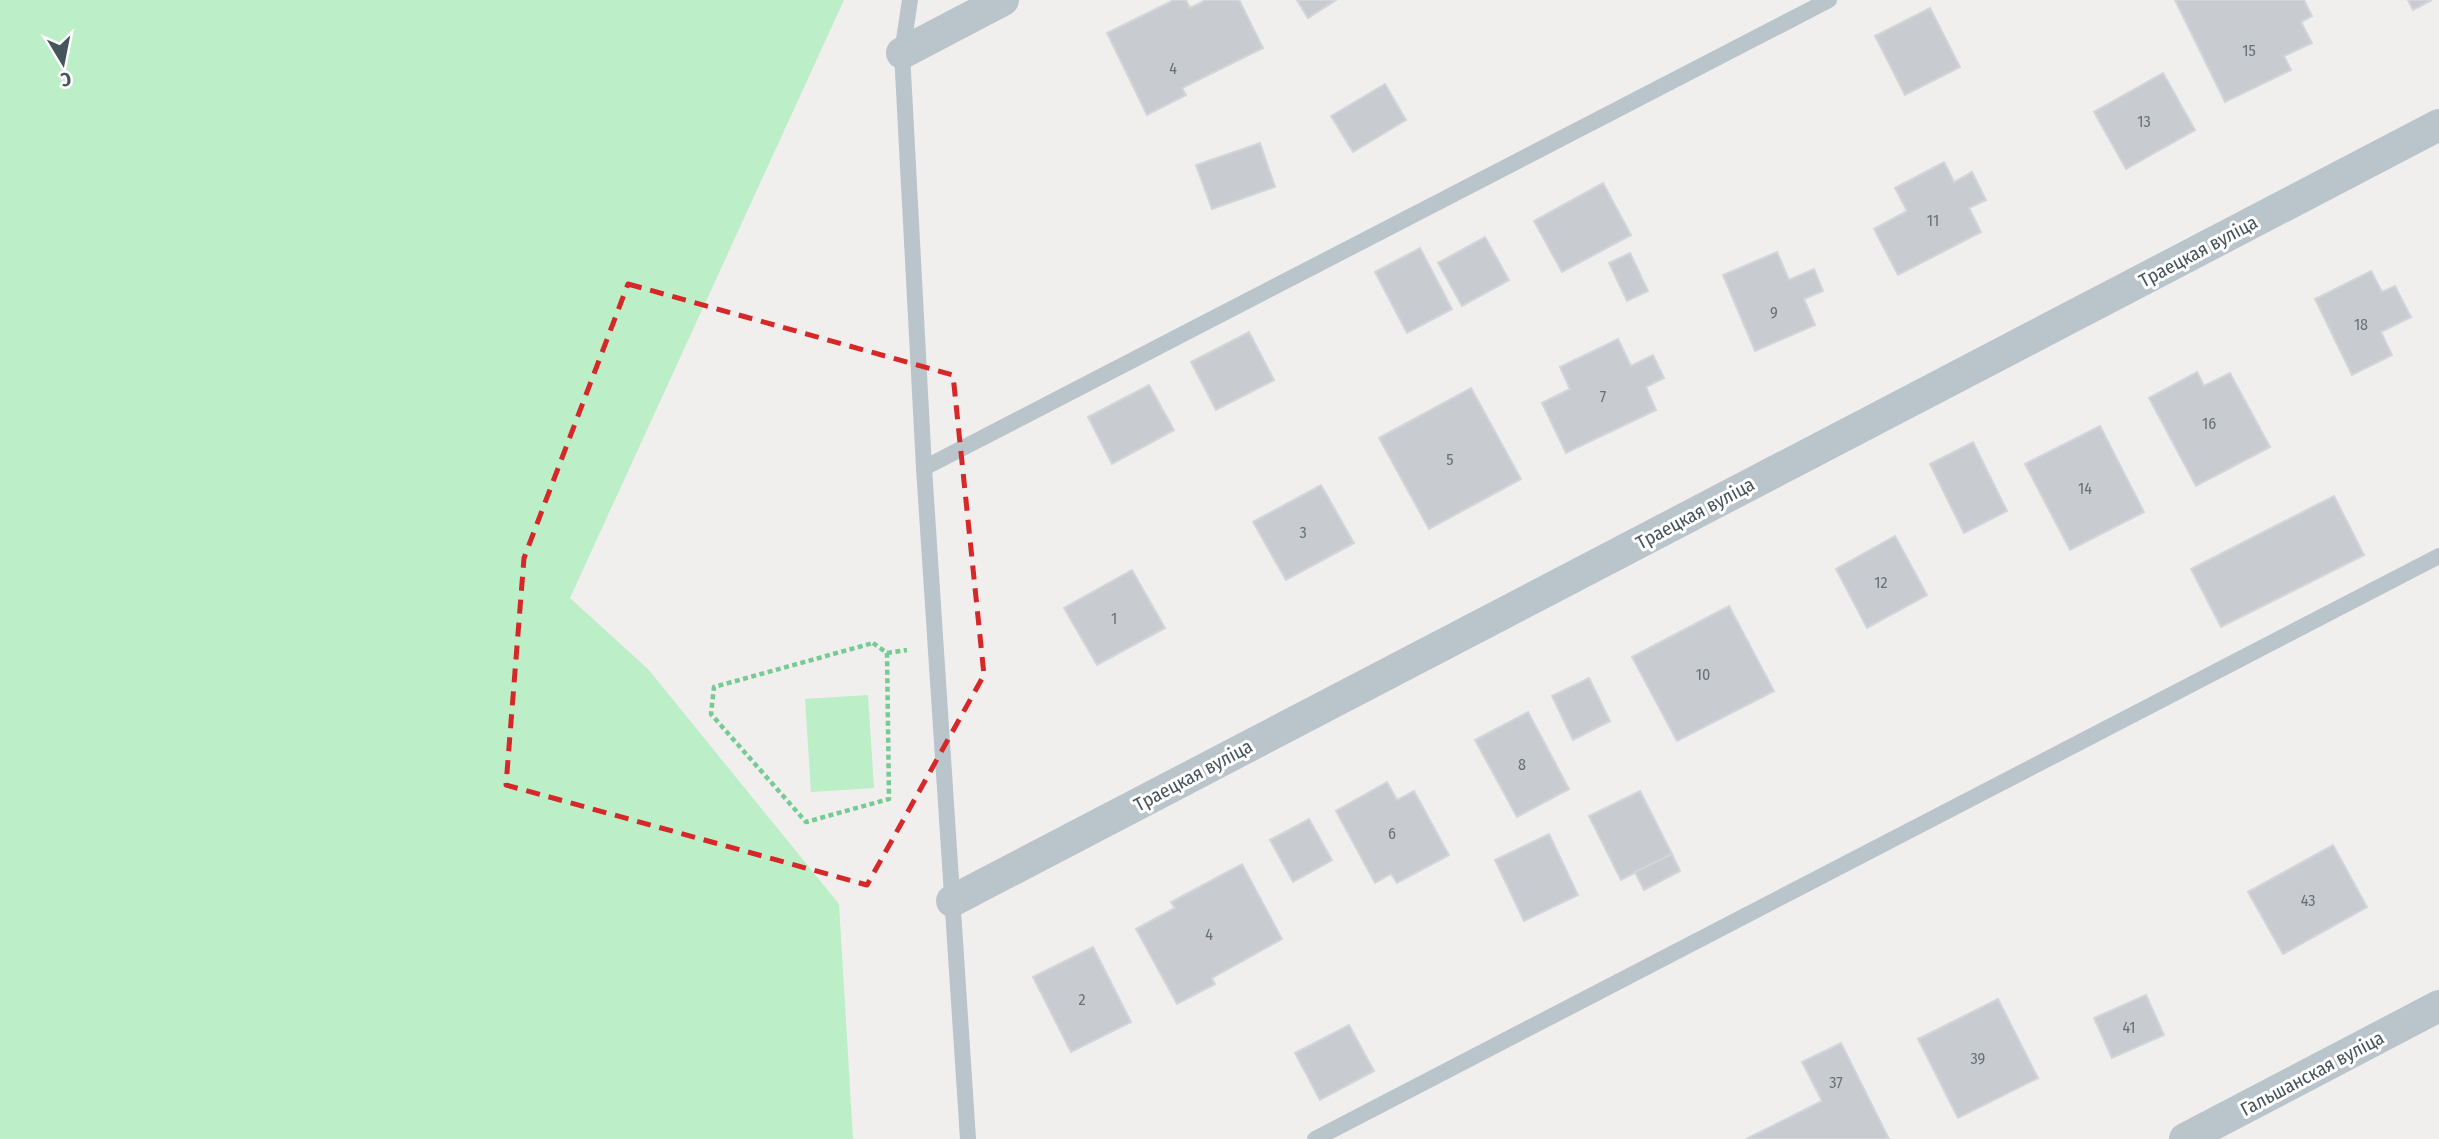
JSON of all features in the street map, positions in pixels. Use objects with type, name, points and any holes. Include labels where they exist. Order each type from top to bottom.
[{"type":"street","points":[[902,53],[1003,0]]},
{"type":"street","name":"Траецкая вуліца","points":[[952,901],[2439,125]]},
{"type":"street","name":"Гальшанская вуліца","points":[[2185,1139],[2439,1006]]},
{"type":"lane","points":[[910,0],[902,53],[924,468],[968,1139]]},
{"type":"lane","points":[[924,468],[1829,0]]},
{"type":"lane","points":[[1315,1139],[2439,556]]},
{"type":"path","points":[[873,643],[887,653],[889,799],[806,822],[711,714],[714,687],[873,643]]},
{"type":"highlighted area","points":[[628,284],[953,375],[984,675],[867,885],[506,785],[524,558]]},
{"type":"green space","points":[[0,0],[844,0],[570,598],[648,669],[839,904],[853,1139],[0,1139]]},
{"type":"green space","points":[[868,695],[874,788],[811,792],[805,699]]},
{"type":"building","points":[[1174,0],[1186,0],[1190,8],[1206,0],[1239,0],[1263,48],[1182,88],[1186,95],[1147,115],[1107,33]]},
{"type":"building","points":[[1297,0],[1336,0],[1308,18]]},
{"type":"building","points":[[2175,0],[2304,0],[2312,16],[2301,22],[2312,43],[2284,56],[2291,70],[2225,102]]},
{"type":"building","points":[[2408,0],[2432,0],[2413,10]]},
{"type":"building","points":[[1930,8],[1960,67],[1905,95],[1875,36]]},
{"type":"building","points":[[2163,73],[2195,130],[2126,169],[2094,112]]},
{"type":"building","points":[[1385,84],[1406,120],[1353,152],[1331,116]]},
{"type":"building","points":[[1260,143],[1275,187],[1212,209],[1196,165]]},
{"type":"building","points":[[1944,162],[1954,182],[1972,172],[1986,200],[1969,208],[1981,232],[1898,275],[1874,229],[1907,211],[1895,188]]},
{"type":"building","points":[[1603,183],[1631,235],[1562,272],[1534,221]]},
{"type":"building","points":[[1485,237],[1509,280],[1462,306],[1438,263]]},
{"type":"building","points":[[1420,248],[1452,309],[1407,333],[1375,272]]},
{"type":"building","points":[[1777,252],[1789,280],[1814,269],[1823,291],[1804,299],[1815,325],[1755,351],[1723,275]]},
{"type":"building","points":[[1630,253],[1648,291],[1627,301],[1609,263]]},
{"type":"building","points":[[2371,271],[2382,292],[2395,286],[2411,317],[2381,332],[2392,355],[2352,375],[2315,299]]},
{"type":"building","points":[[1249,332],[1274,380],[1216,410],[1191,362]]},
{"type":"building","points":[[1618,339],[1631,366],[1653,355],[1664,378],[1646,387],[1656,410],[1566,453],[1542,403],[1570,389],[1560,367]]},
{"type":"building","points":[[2197,372],[2204,386],[2230,373],[2270,447],[2196,486],[2149,398]]},
{"type":"building","points":[[1149,385],[1174,430],[1112,464],[1088,417]]},
{"type":"building","points":[[1471,388],[1521,479],[1429,529],[1379,438]]},
{"type":"building","points":[[2100,426],[2144,512],[2070,550],[2025,464]]},
{"type":"building","points":[[1973,442],[2007,511],[1964,533],[1930,464]]},
{"type":"building","points":[[1321,485],[1354,543],[1286,580],[1253,522]]},
{"type":"building","points":[[2334,496],[2364,555],[2221,627],[2191,569]]},
{"type":"building","points":[[1895,536],[1927,595],[1867,628],[1836,569]]},
{"type":"building","points":[[1132,570],[1165,628],[1097,665],[1064,608]]},
{"type":"building","points":[[1729,606],[1774,691],[1677,741],[1632,657]]},
{"type":"building","points":[[1589,678],[1610,721],[1573,740],[1552,696]]},
{"type":"building","points":[[1528,712],[1569,789],[1517,817],[1475,740]]},
{"type":"building","points":[[1387,782],[1397,800],[1414,791],[1449,855],[1397,883],[1391,874],[1375,883],[1336,811]]},
{"type":"building","points":[[1640,791],[1672,854],[1621,880],[1589,816]]},
{"type":"building","points":[[1309,819],[1332,860],[1293,882],[1270,840]]},
{"type":"building","points":[[1549,834],[1578,895],[1524,921],[1495,860]]},
{"type":"building","points":[[2333,845],[2367,907],[2283,954],[2248,892]]},
{"type":"building","points":[[1672,854],[1680,871],[1644,890],[1635,872]]},
{"type":"building","points":[[1242,864],[1282,939],[1212,978],[1215,984],[1177,1004],[1136,929],[1175,908],[1171,902]]},
{"type":"building","points":[[1093,947],[1131,1022],[1071,1052],[1033,977]]},
{"type":"building","points":[[2146,995],[2164,1035],[2112,1058],[2094,1018]]},
{"type":"building","points":[[1998,999],[2038,1078],[1958,1118],[1918,1039]]},
{"type":"building","points":[[1349,1025],[1374,1071],[1320,1100],[1295,1053]]},
{"type":"building","points":[[1841,1043],[1889,1139],[1746,1139],[1822,1101],[1802,1062]]}]
